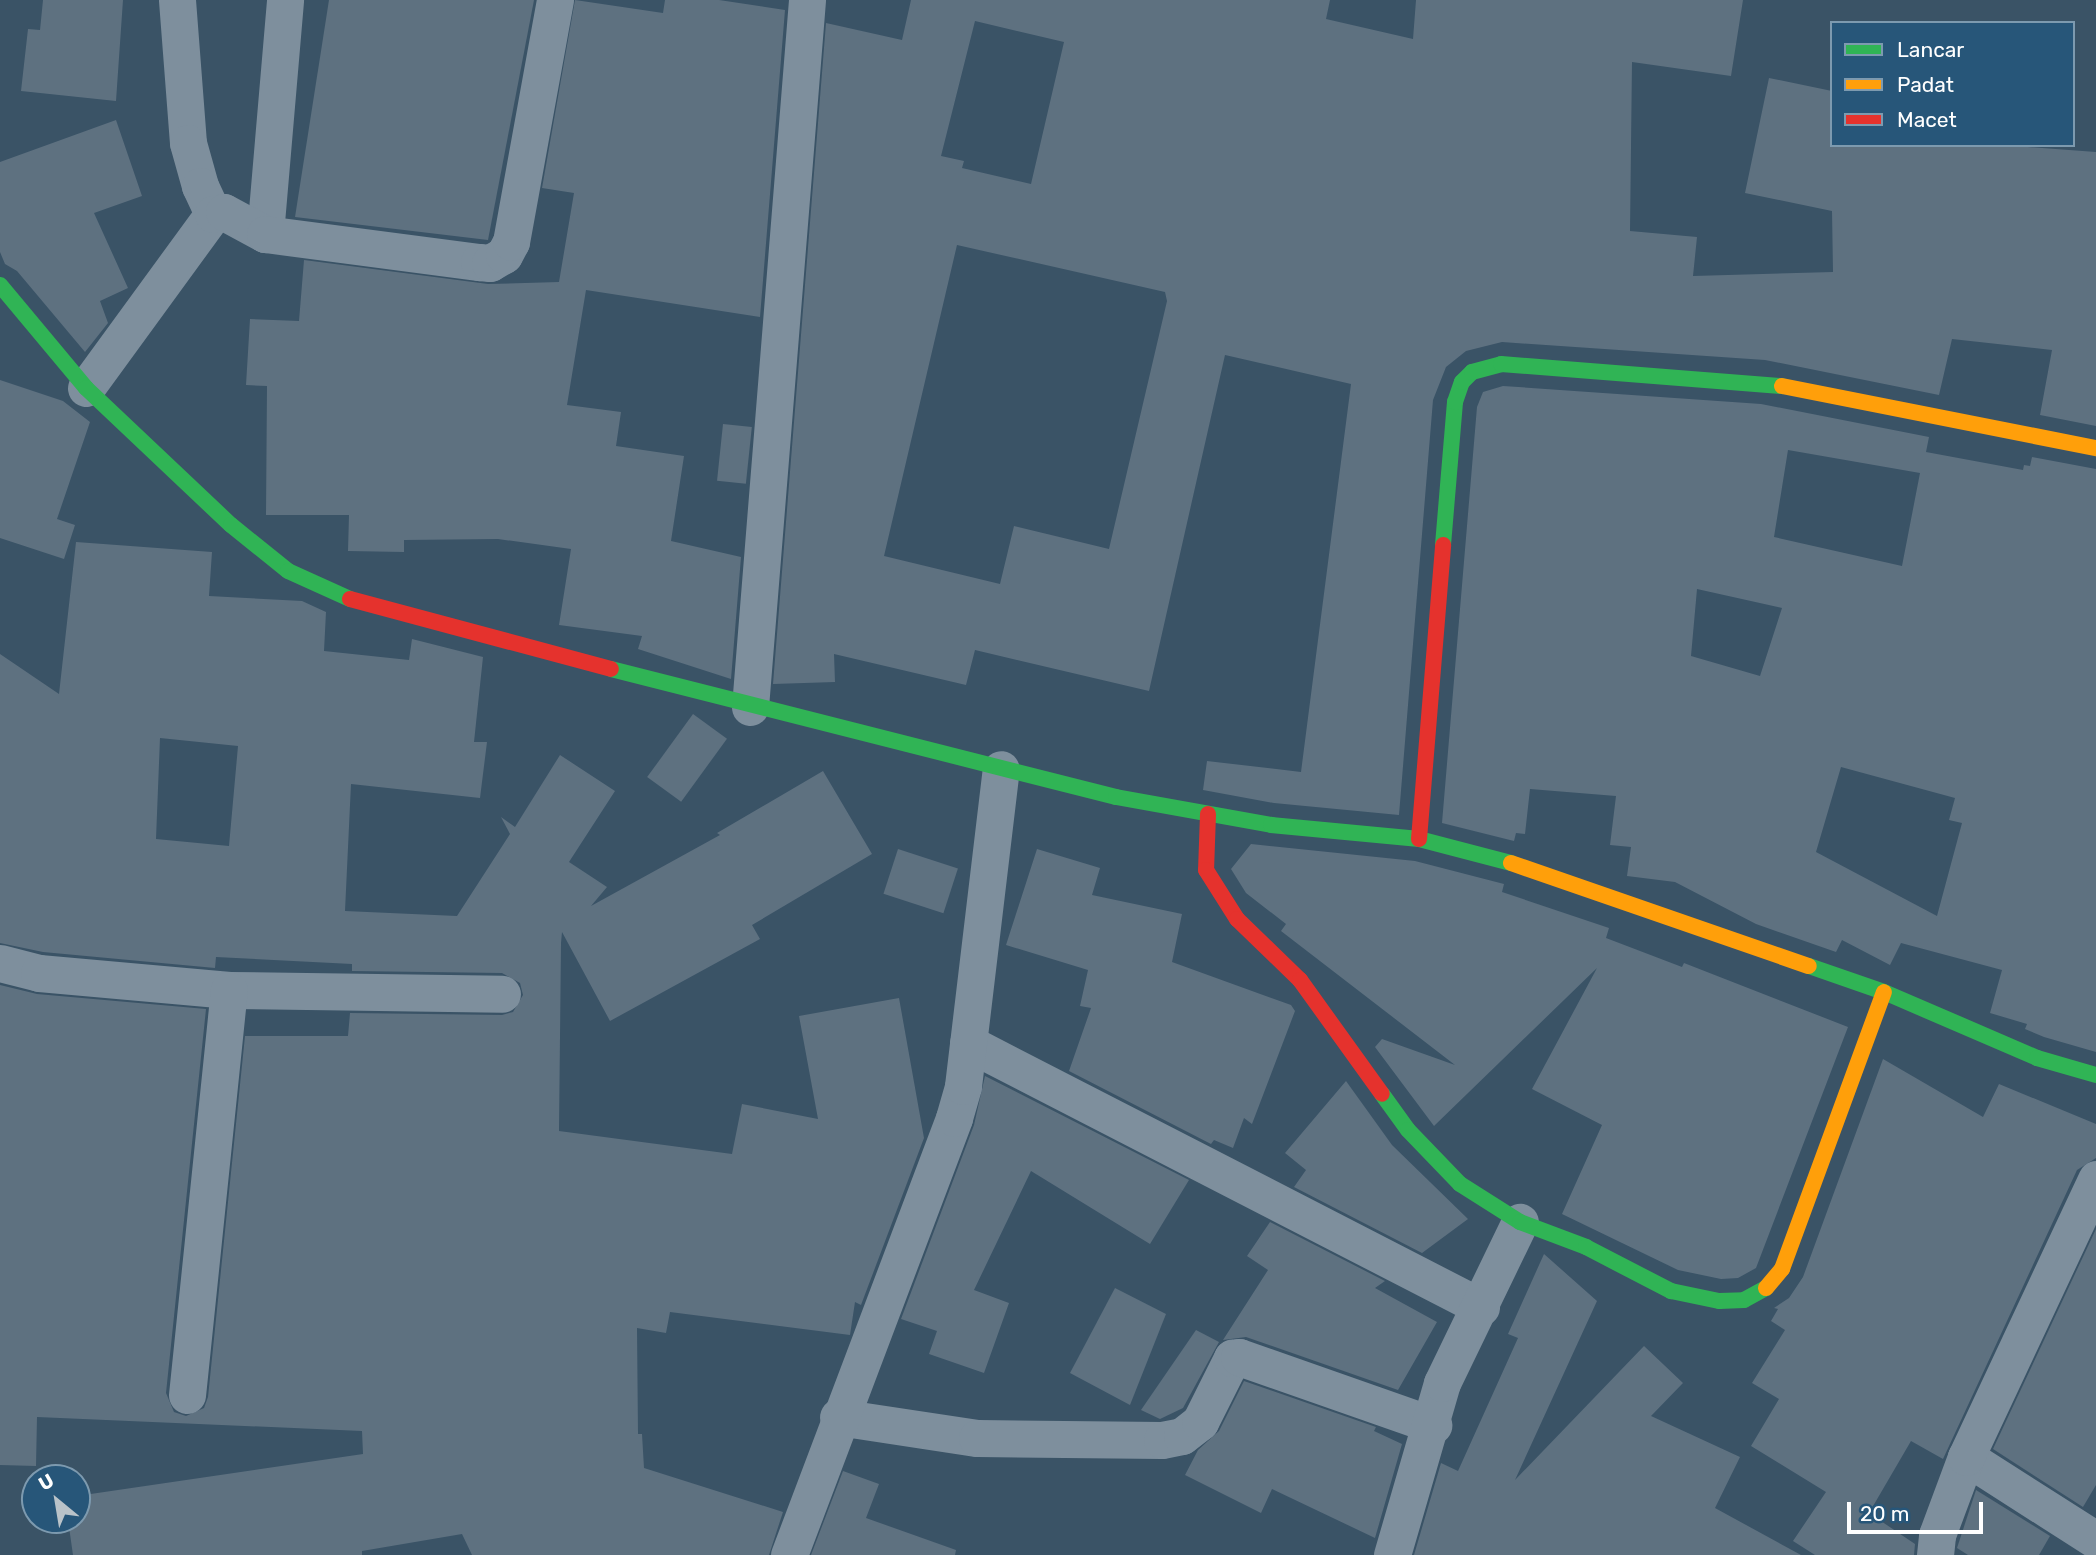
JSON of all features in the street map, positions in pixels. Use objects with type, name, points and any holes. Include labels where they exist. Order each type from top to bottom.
[{"type":"street","points":[[177,0],[188,143],[200,186],[213,214]]},
{"type":"street","points":[[265,234],[285,0]]},
{"type":"street","points":[[86,388],[213,214],[224,212],[265,234],[489,263],[504,256],[511,242],[555,0]]},
{"type":"street","points":[[750,707],[807,0]]},
{"type":"street","points":[[0,285],[86,388],[231,525],[288,570],[347,598],[750,707],[1001,768],[1208,814],[1271,825],[1419,839],[1634,901],[1884,992],[2037,1058],[2096,1075]]},
{"type":"street","points":[[1419,839],[1455,402],[1462,382],[1472,372],[1501,364],[1764,382],[2096,447]]},
{"type":"street","points":[[789,1555],[838,1417],[954,1118],[968,1044],[1001,768]]},
{"type":"street","points":[[1208,814],[1206,870],[1237,919],[1329,1015],[1408,1130],[1460,1184],[1520,1223],[1586,1247],[1671,1291],[1719,1301],[1760,1294],[1782,1269],[1884,992]]},
{"type":"street","points":[[0,963],[39,973],[229,990],[502,994]]},
{"type":"street","points":[[187,1395],[229,990]]},
{"type":"street","points":[[968,1044],[1481,1307]]},
{"type":"street","points":[[1935,1555],[1937,1535],[1966,1457],[2096,1179]]},
{"type":"street","points":[[1392,1555],[1433,1425],[1442,1383],[1520,1223]]},
{"type":"street","points":[[838,1417],[977,1438],[1162,1440],[1182,1436],[1200,1422],[1232,1358],[1239,1357],[1433,1425]]},
{"type":"street","points":[[1966,1457],[2096,1540]]},
{"type":"building","points":[[43,0],[123,0],[116,101],[21,91],[28,29],[40,30]]},
{"type":"building","points":[[329,0],[534,0],[488,240],[295,217]]},
{"type":"building","points":[[575,0],[663,13],[665,0],[719,0],[785,10],[760,317],[586,290],[567,405],[621,412],[616,446],[684,456],[671,541],[741,557],[731,679],[638,649],[642,636],[559,625],[571,549],[498,539],[404,540],[404,552],[348,551],[349,515],[266,515],[267,386],[246,385],[250,319],[299,321],[304,260],[488,284],[559,282],[574,193],[542,188]]},
{"type":"building","points":[[911,0],[1330,0],[1326,19],[1413,39],[1416,0],[1743,0],[1731,76],[1632,62],[1630,231],[1697,237],[1693,276],[1833,272],[1832,211],[1745,193],[1769,78],[1830,91],[1830,147],[2028,147],[2096,152],[2096,426],[2040,415],[2052,350],[1952,339],[1939,395],[1765,360],[1502,342],[1466,351],[1446,367],[1433,400],[1399,815],[1274,803],[1203,790],[1207,761],[1301,772],[1351,384],[1225,355],[1149,691],[975,650],[966,685],[834,654],[835,682],[773,684],[826,23],[902,40]],"holes":[[[975,21],[1064,42],[1031,184],[962,168],[964,161],[941,156]],[[957,245],[1165,292],[1167,301],[1109,549],[1014,526],[1000,584],[884,556]]]},
{"type":"building","points":[[116,120],[142,196],[94,213],[128,288],[100,301],[108,323],[85,352],[17,271],[5,264],[0,252],[0,162]]},
{"type":"building","points":[[0,380],[63,401],[90,422],[57,519],[75,525],[64,559],[0,538]]},
{"type":"building","points":[[1503,386],[1761,404],[1929,437],[1926,452],[2023,470],[2024,465],[2030,466],[2032,457],[2096,469],[2096,1052],[2044,1037],[2025,1029],[2027,1024],[1990,1013],[2002,970],[1901,943],[1890,965],[1842,940],[1836,952],[1756,924],[1675,882],[1627,876],[1631,847],[1610,845],[1616,796],[1530,789],[1525,834],[1516,833],[1514,841],[1442,823],[1477,407],[1483,392]],"holes":[[[1788,450],[1920,473],[1902,566],[1774,537]],[[1697,589],[1782,608],[1760,676],[1691,656]],[[1841,767],[1955,798],[1949,820],[1962,823],[1937,916],[1816,852]]]},
{"type":"building","points":[[723,424],[752,427],[746,484],[717,481]]},
{"type":"building","points":[[76,542],[212,552],[209,596],[302,601],[326,612],[324,651],[409,660],[412,639],[483,657],[474,742],[487,742],[480,798],[351,784],[345,911],[457,916],[510,834],[501,817],[515,827],[560,755],[615,791],[569,862],[607,887],[591,906],[720,835],[717,833],[823,771],[872,854],[752,925],[760,939],[610,1021],[562,932],[561,943],[559,1131],[732,1154],[742,1104],[818,1119],[799,1016],[899,998],[924,1138],[861,1305],[855,1302],[850,1335],[670,1312],[666,1333],[637,1328],[638,1434],[642,1434],[644,1468],[783,1512],[769,1555],[472,1555],[462,1534],[362,1551],[362,1555],[73,1555],[70,1534],[91,1534],[91,1494],[363,1454],[362,1431],[37,1417],[36,1464],[0,1465],[0,985],[37,994],[206,1009],[166,1393],[174,1412],[186,1416],[204,1408],[208,1397],[245,1036],[348,1036],[350,1013],[502,1015],[513,1012],[523,995],[520,983],[502,973],[352,971],[352,964],[216,957],[215,968],[43,952],[0,943],[0,654],[59,694]],"holes":[[[160,738],[238,746],[229,846],[156,839]]]},
{"type":"building","points":[[693,714],[727,739],[681,802],[647,777]]},
{"type":"building","points":[[1251,844],[1415,861],[1504,884],[1502,892],[1609,928],[1606,938],[1682,967],[1684,963],[1848,1027],[1756,1268],[1738,1278],[1721,1279],[1678,1270],[1562,1214],[1602,1125],[1532,1089],[1597,968],[1434,1126],[1375,1047],[1382,1039],[1455,1065],[1281,931],[1286,924],[1246,893],[1231,869]]},
{"type":"building","points":[[898,849],[958,868],[943,913],[883,894]]},
{"type":"building","points":[[1037,849],[1100,868],[1092,895],[1182,914],[1172,962],[1291,1005],[1295,1011],[1252,1124],[1244,1118],[1233,1148],[1214,1140],[1211,1144],[1069,1071],[1091,1008],[1080,1006],[1088,970],[1006,945]]},
{"type":"building","points":[[1883,1059],[1983,1117],[1999,1084],[2096,1124],[2096,1158],[2077,1170],[1943,1459],[1911,1441],[1869,1513],[1915,1544],[1914,1555],[1815,1555],[1793,1541],[1826,1492],[1751,1446],[1779,1399],[1752,1383],[1785,1330],[1771,1321],[1778,1309],[1774,1308],[1789,1298],[1803,1277]]},
{"type":"building","points":[[985,1076],[1189,1180],[1150,1244],[1031,1171],[974,1290],[1009,1303],[984,1373],[929,1354],[937,1331],[901,1319],[974,1125]]},
{"type":"building","points":[[1346,1081],[1392,1145],[1468,1219],[1422,1253],[1294,1187],[1306,1170],[1285,1153]]},
{"type":"building","points":[[1270,1222],[1385,1281],[1375,1288],[1437,1322],[1398,1390],[1246,1337],[1223,1340],[1268,1270],[1247,1256]]},
{"type":"building","points":[[2096,1229],[2096,1485],[2083,1507],[1993,1449]]},
{"type":"building","points":[[1544,1254],[1597,1301],[1515,1480],[1644,1346],[1683,1383],[1651,1416],[1740,1457],[1715,1508],[1801,1555],[1414,1555],[1441,1463],[1458,1471],[1518,1338],[1508,1334]]},
{"type":"building","points":[[1115,1288],[1166,1314],[1130,1405],[1070,1373]]},
{"type":"building","points":[[1196,1330],[1219,1342],[1183,1408],[1160,1419],[1141,1410]]},
{"type":"building","points":[[1244,1381],[1376,1427],[1374,1431],[1402,1444],[1375,1538],[1272,1489],[1261,1513],[1185,1475],[1198,1450],[1219,1431]]},
{"type":"building","points":[[843,1471],[879,1484],[866,1518],[956,1550],[955,1555],[811,1555]]},
{"type":"building","points":[[1976,1490],[2050,1536],[2039,1555],[1968,1555],[1957,1548]]},
{"type":"traffic: fast","points":[[0,285],[86,388],[231,525],[288,571],[350,599]]},
{"type":"traffic: fast","points":[[1443,545],[1455,402],[1462,382],[1472,372],[1501,364],[1782,386]]},
{"type":"traffic: fast","points":[[611,669],[1116,797],[1271,825],[1419,839],[1511,863]]},
{"type":"traffic: fast","points":[[1809,966],[1884,992],[2037,1058],[2096,1075]]},
{"type":"traffic: fast","points":[[1382,1094],[1408,1130],[1460,1184],[1520,1222],[1586,1247],[1671,1291],[1719,1301],[1744,1300],[1766,1288]]},
{"type":"traffic: slow","points":[[1782,386],[2096,448]]},
{"type":"traffic: slow","points":[[1511,863],[1809,966]]},
{"type":"traffic: slow","points":[[1766,1288],[1782,1269],[1884,992]]},
{"type":"traffic: jam","points":[[1419,839],[1443,545]]},
{"type":"traffic: jam","points":[[350,599],[611,669]]},
{"type":"traffic: jam","points":[[1208,814],[1206,870],[1237,919],[1300,980],[1382,1094]]}]
